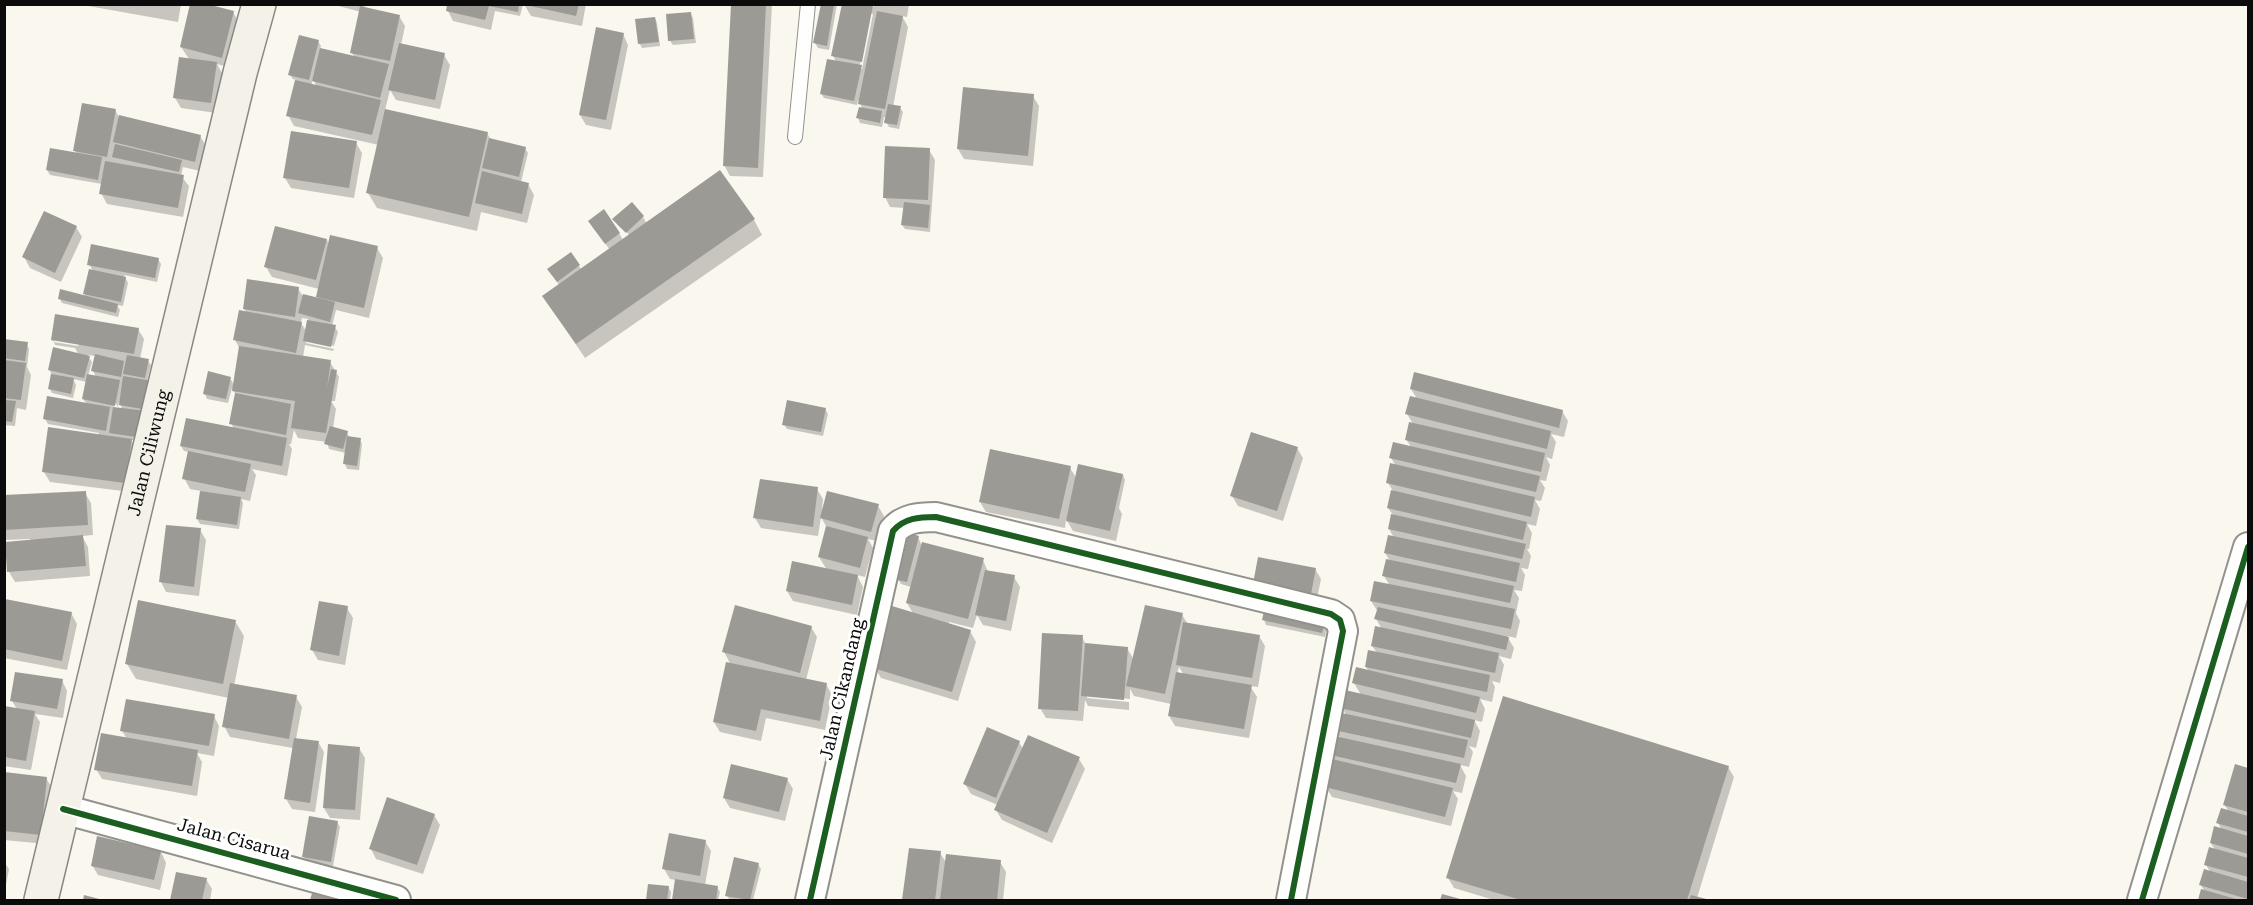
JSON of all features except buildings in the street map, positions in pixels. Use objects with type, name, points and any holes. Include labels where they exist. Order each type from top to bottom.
[{"type":"main road","name":"Jalan Ciliwung","points":[[41,900],[240,73],[259,4]]},
{"type":"street","name":"Jalan Cikandang","points":[[810,900],[890,540],[898,524],[920,517],[936,517],[1331,614],[1341,620],[1343,631],[1291,900]]},
{"type":"street","points":[[2142,900],[2248,547]]},
{"type":"street","name":"Jalan Cisarua","points":[[63,809],[396,900]]},
{"type":"lane","points":[[795,136],[808,4]]},
{"type":"cycle path","points":[[810,900],[893,531],[902,523],[924,517],[936,517],[1331,614],[1340,620],[1343,631],[1291,900]]},
{"type":"cycle path","points":[[2142,900],[2248,547]]},
{"type":"cycle path","points":[[63,809],[396,900]]}]
